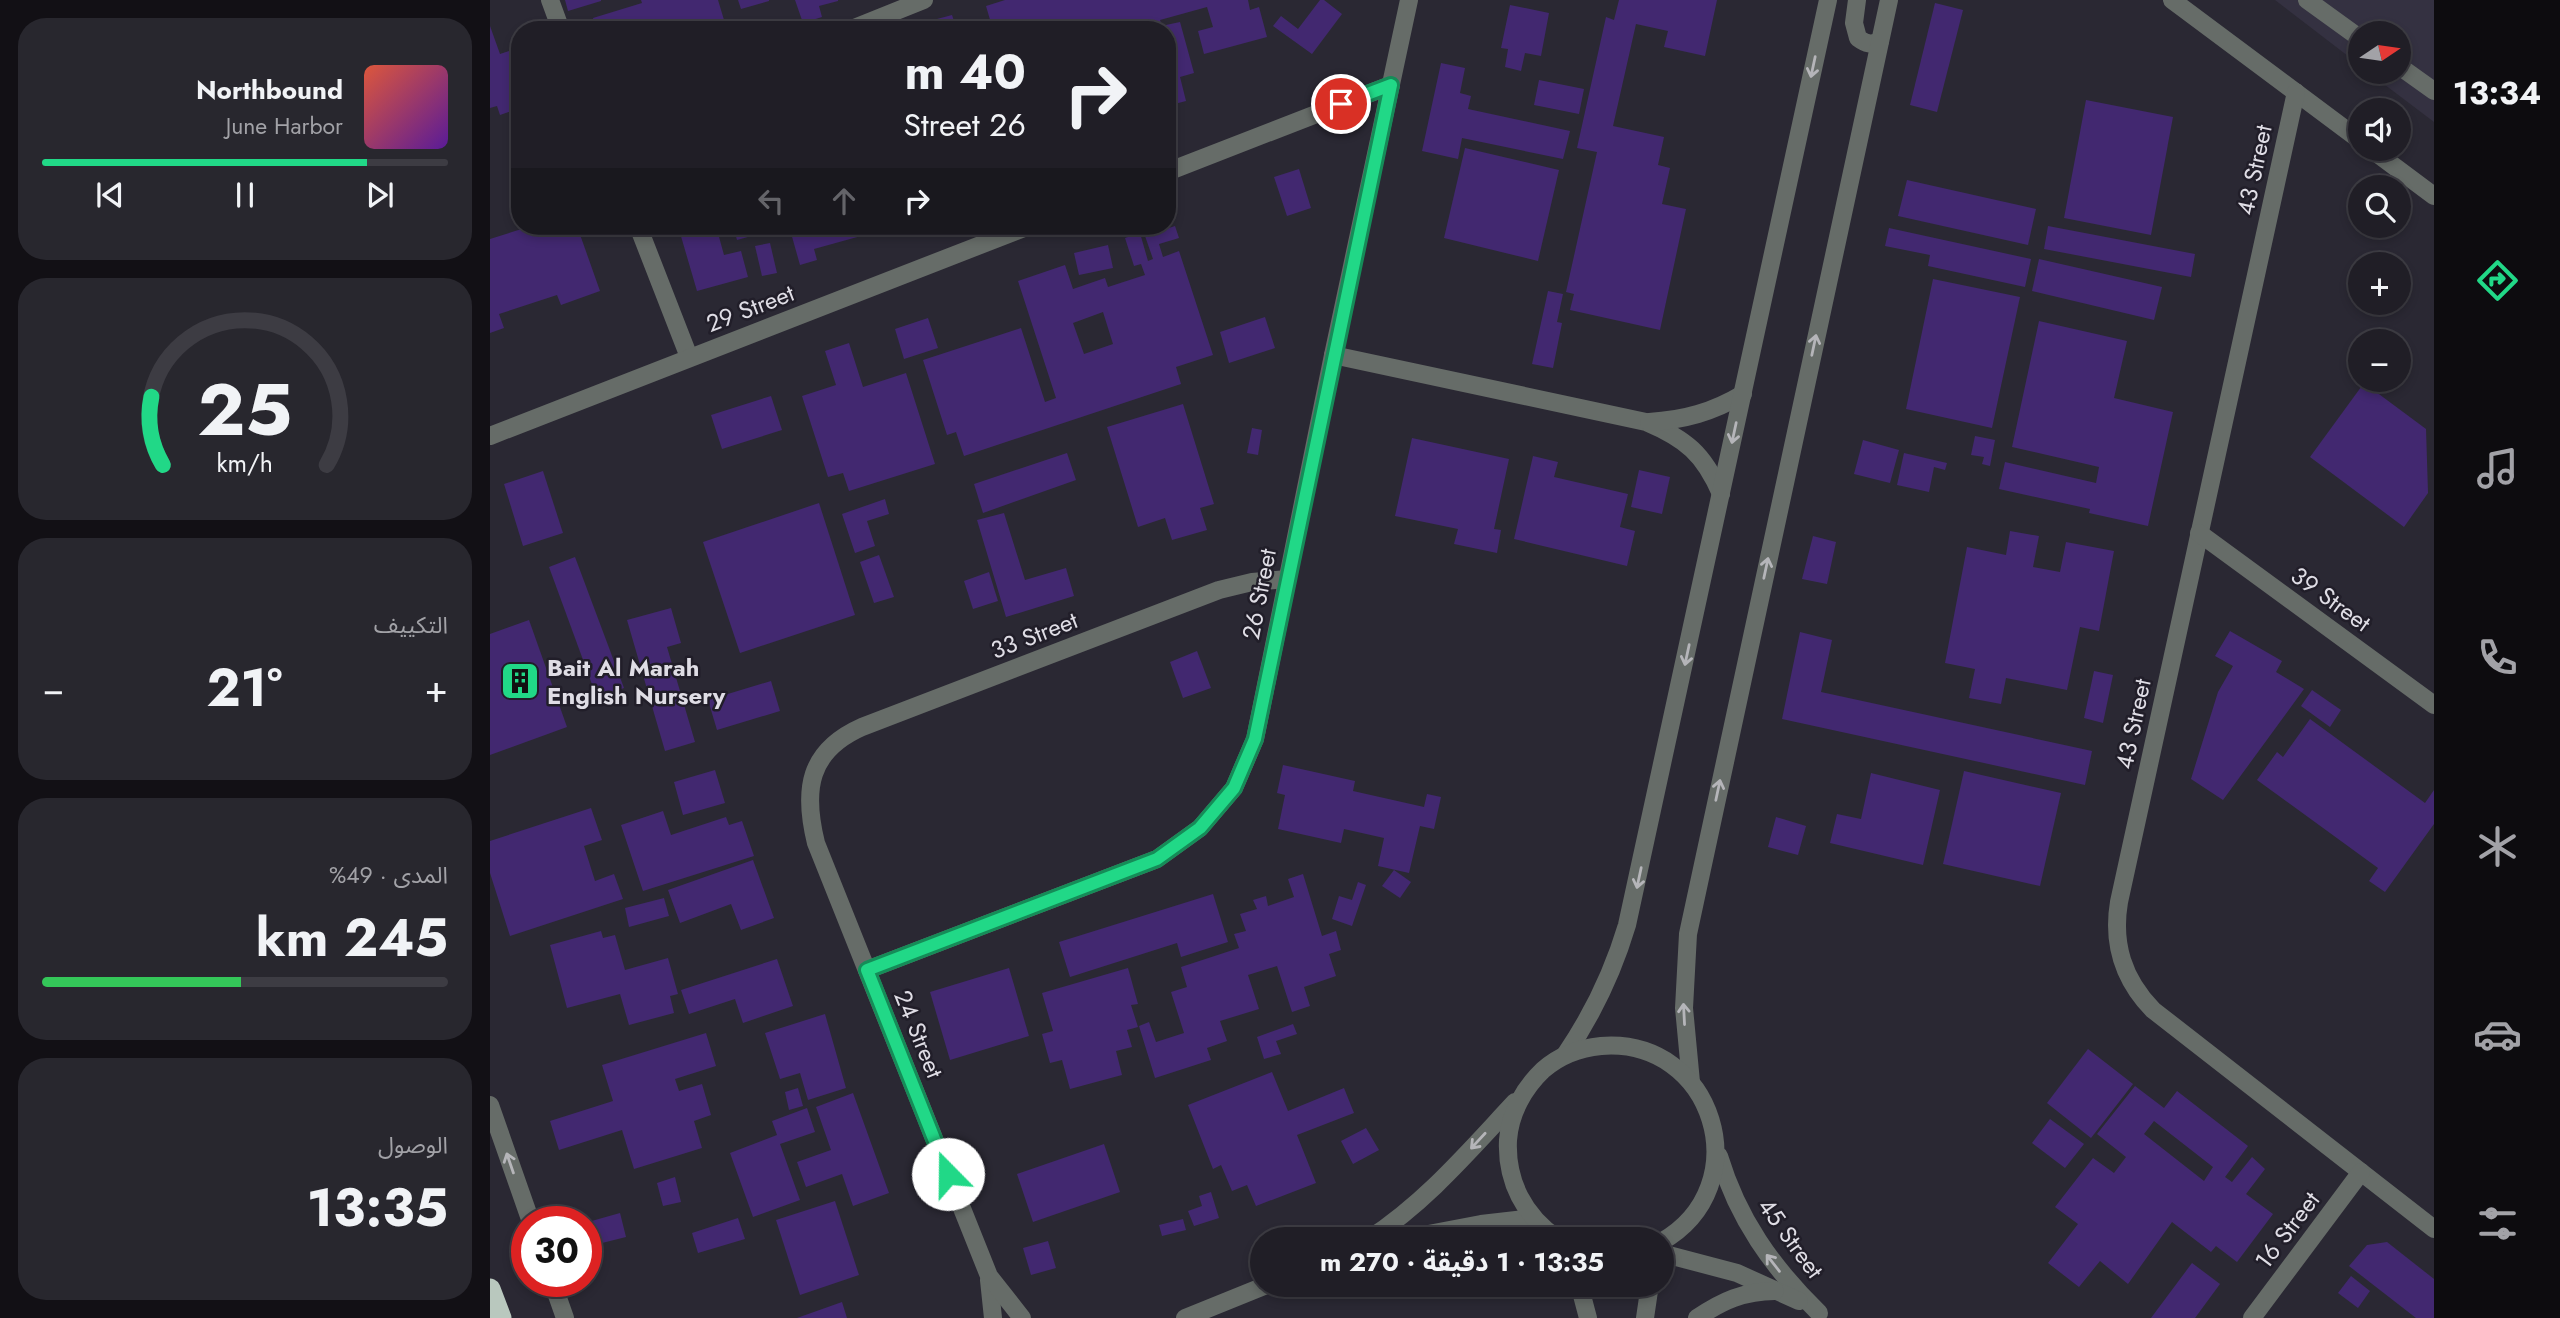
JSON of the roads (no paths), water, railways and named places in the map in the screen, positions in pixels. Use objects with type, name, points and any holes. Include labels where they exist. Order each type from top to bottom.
[{"type":"highway","points":[[490,1289],[501,1318]]},
{"type":"street","points":[[550,0],[558,21]]},
{"type":"street","points":[[872,21],[924,0]]},
{"type":"street","name":"26 Street","points":[[867,970],[1157,859],[1200,828],[1234,788],[1255,739],[1409,0]]},
{"type":"street","points":[[1388,1227],[1437,1186],[1536,1077],[1565,1055],[1585,1026],[1617,960],[1628,925],[1828,0]]},
{"type":"street","points":[[1857,0],[1854,23],[1858,38],[1872,44],[1880,41]]},
{"type":"street","points":[[1691,1082],[1684,1008],[1688,934],[1889,0]]},
{"type":"street","points":[[2172,0],[2348,131]]},
{"type":"street","points":[[2307,0],[2348,29]]},
{"type":"street","points":[[2412,75],[2434,91]]},
{"type":"street","points":[[1176,169],[1391,85]]},
{"type":"street","name":"43 Street","points":[[2296,92],[2119,902],[2117,941],[2128,979],[2139,996],[2153,1010],[2434,1229]]},
{"type":"street","points":[[2387,161],[2434,196]]},
{"type":"street","points":[[641,235],[689,358]]},
{"type":"street","name":"29 Street","points":[[490,436],[1005,235]]},
{"type":"street","points":[[1333,355],[1646,422],[1671,433],[1693,449],[1710,470],[1721,494]]},
{"type":"street","points":[[1646,422],[1672,421],[1697,415],[1722,407],[1743,394]]},
{"type":"street","name":"39 Street","points":[[2199,533],[2434,705]]},
{"type":"street","name":"33 Street","points":[[815,768],[827,750],[842,736],[862,727],[1219,590],[1252,582],[1287,579]]},
{"type":"street","name":"24 Street","points":[[815,768],[809,793],[810,819],[816,843],[989,1276],[993,1318]]},
{"type":"street","points":[[1565,1055],[1591,1047],[1619,1045],[1646,1051],[1671,1063],[1691,1082],[1710,1113],[1716,1149],[1712,1180],[1698,1209],[1674,1235]]},
{"type":"street","points":[[1525,1091],[1514,1112],[1508,1133],[1507,1156],[1511,1179],[1520,1200],[1533,1218],[1544,1227]]},
{"type":"street","points":[[490,1105],[525,1206]]},
{"type":"street","name":"45 Street","points":[[1716,1149],[1734,1200],[1755,1239],[1774,1266],[1822,1315]]},
{"type":"street","name":"16 Street","points":[[2252,1318],[2361,1172]]},
{"type":"street","points":[[1465,1227],[1533,1218]]},
{"type":"street","name":"45 Street","points":[[1674,1251],[1782,1291],[1822,1315]]},
{"type":"street","name":"24 Street","points":[[989,1276],[1022,1318]]},
{"type":"street","points":[[1697,1318],[1716,1305],[1737,1296],[1759,1291],[1782,1291]]},
{"type":"street","points":[[1185,1318],[1250,1292]]},
{"type":"street","points":[[558,1297],[565,1318]]},
{"type":"street","points":[[1582,1297],[1588,1318]]},
{"type":"street","points":[[1645,1318],[1648,1297]]},
{"type":"place","name":"Bait Al Marah English Nursery","points":[[520,681]]}]
